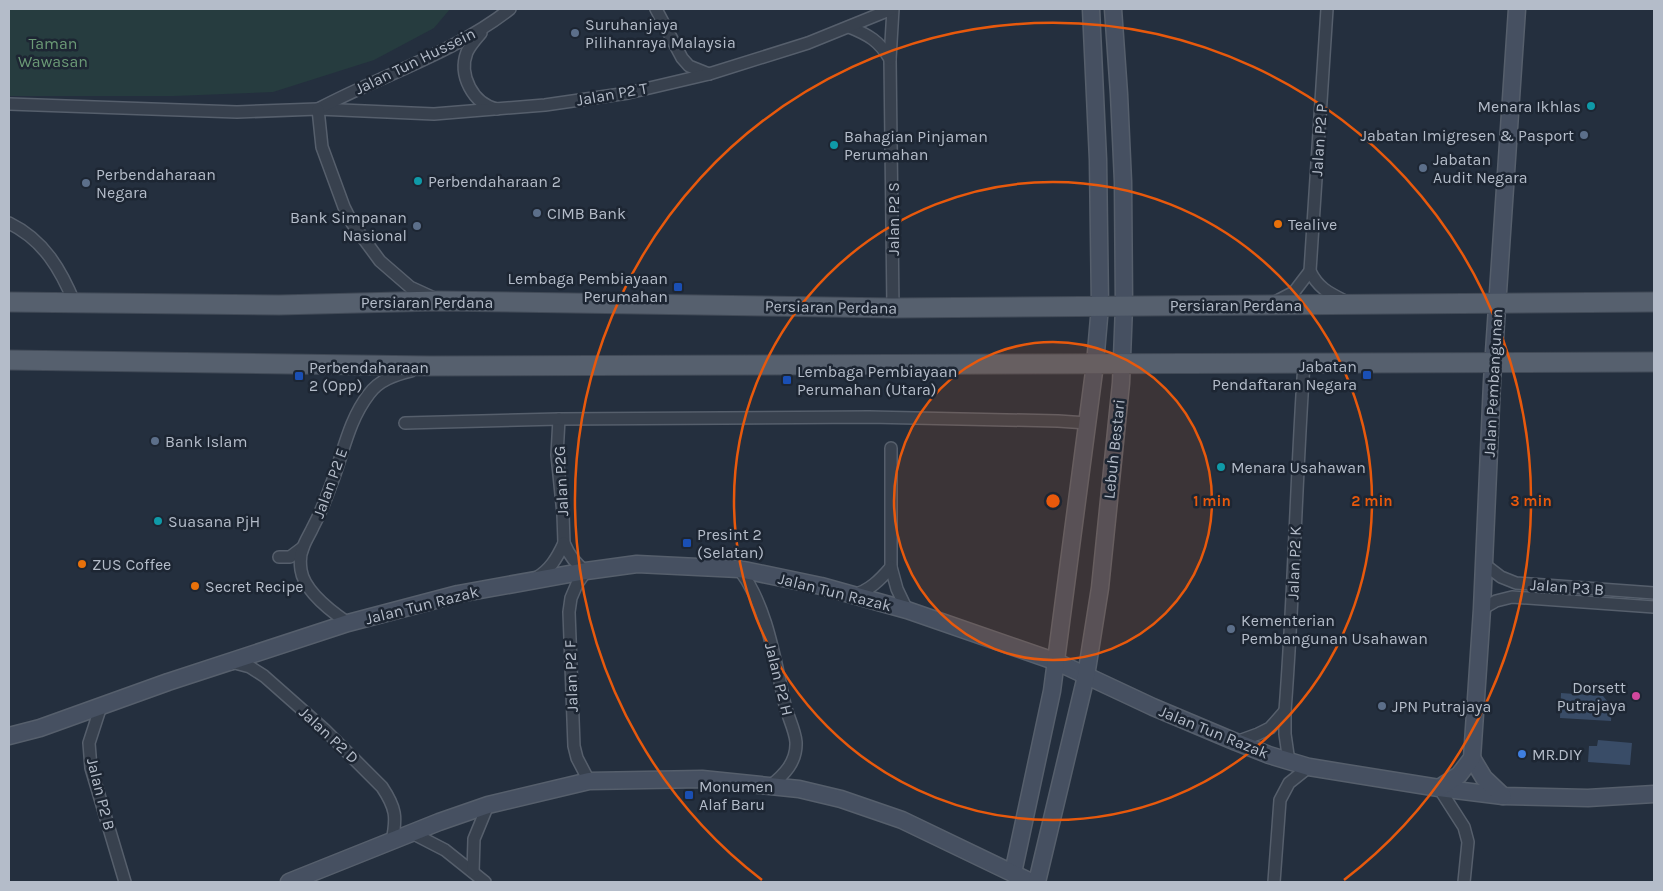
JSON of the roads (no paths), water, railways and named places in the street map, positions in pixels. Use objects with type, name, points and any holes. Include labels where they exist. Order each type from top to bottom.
[{"type":"main road","name":"Persiaran Perdana","points":[[9,302],[279,305],[438,300],[893,308],[1654,302]]},
{"type":"main road","points":[[9,360],[430,366],[1654,362]]},
{"type":"street","name":"Jalan Tun Hussein","points":[[318,109],[356,89],[430,56],[490,24],[510,9]]},
{"type":"street","points":[[656,9],[682,58],[689,66],[709,74]]},
{"type":"street","name":"Jalan P2 T","points":[[9,104],[237,112],[318,109],[434,114],[545,105],[628,93],[709,74],[808,43],[893,9]]},
{"type":"street","name":"Jalan P2 S","points":[[893,9],[890,59],[893,308]]},
{"type":"street","name":"Lebuh Bestari","points":[[1013,873],[1052,691],[1095,364],[1100,306],[1098,160],[1090,9]]},
{"type":"street","name":"Lebuh Bestari","points":[[1037,882],[1086,676],[1100,588],[1122,364],[1124,306],[1123,182],[1113,9]]},
{"type":"street","name":"Jalan P2 P","points":[[1310,271],[1327,9]]},
{"type":"street","name":"Jalan Pembangunan","points":[[1472,758],[1482,609],[1494,362],[1517,9]]},
{"type":"street","points":[[490,24],[472,42],[465,66],[466,79],[471,90],[479,100],[490,107],[501,109]]},
{"type":"street","points":[[849,27],[870,36],[882,46],[890,59]]},
{"type":"street","points":[[318,109],[322,146],[344,207],[352,223],[380,261],[399,279],[410,287],[438,300]]},
{"type":"street","points":[[9,223],[32,238],[52,258],[65,280],[75,304]]},
{"type":"street","points":[[1269,305],[1294,292],[1310,271],[1315,281],[1324,291],[1351,304]]},
{"type":"street","name":"Jalan P2 K","points":[[1289,762],[1285,734],[1285,711],[1304,364]]},
{"type":"street","name":"Jalan P2 E","points":[[348,623],[334,614],[310,590],[301,571],[302,548],[316,522],[332,484],[349,430],[369,392],[384,379],[430,366]]},
{"type":"street","points":[[405,423],[559,419],[869,417],[1087,423]]},
{"type":"street","name":"Jalan P2G","points":[[559,419],[557,455],[564,543]]},
{"type":"street","points":[[891,448],[891,567],[897,589],[907,610]]},
{"type":"street","points":[[564,543],[573,560],[586,571]]},
{"type":"street","points":[[530,582],[551,567],[564,543]]},
{"type":"street","points":[[279,557],[290,557],[302,548]]},
{"type":"street","name":"Jalan Tun Razak","points":[[9,736],[40,728],[223,664],[348,623],[458,594],[586,571],[637,564],[739,569],[820,586],[907,610],[1056,662],[1153,707],[1236,742],[1289,762],[1309,767],[1439,788],[1503,796],[1588,798],[1654,793]]},
{"type":"street","name":"Jalan P3 B","points":[[1484,564],[1501,577],[1516,583],[1654,593]]},
{"type":"street","points":[[853,595],[864,592],[883,577],[891,567]]},
{"type":"street","name":"Jalan P2 H","points":[[739,569],[749,583],[768,633],[796,742],[792,762],[783,776],[770,786]]},
{"type":"street","name":"Jalan P2 F","points":[[586,571],[577,584],[571,598],[569,625],[574,746],[577,758],[589,781]]},
{"type":"street","name":"Jalan P3 B","points":[[1482,609],[1496,601],[1512,597],[1654,607]]},
{"type":"street","name":"Jalan P2 D","points":[[223,664],[235,663],[250,667],[264,676],[324,730],[382,787],[388,796],[396,817],[392,841]]},
{"type":"street","name":"Jalan P2 B","points":[[100,706],[89,743],[91,768],[125,882]]},
{"type":"street","points":[[1236,742],[1270,728],[1285,711]]},
{"type":"street","points":[[9,727],[40,728]]},
{"type":"street","points":[[1464,882],[1468,842],[1464,827],[1439,788],[1459,774],[1472,758],[1484,778],[1503,796]]},
{"type":"street","points":[[1274,882],[1280,800],[1289,783],[1309,767]]},
{"type":"street","points":[[295,881],[412,833],[488,805],[589,781],[702,779],[799,788],[841,799],[902,820],[1030,882]]},
{"type":"street","points":[[473,872],[474,840],[488,805]]},
{"type":"street","points":[[412,833],[445,850],[485,882]]},
{"type":"water","points":[[1561,693],[1603,696],[1612,707],[1611,721],[1560,718]]},
{"type":"water","points":[[1598,740],[1632,743],[1630,765],[1588,762],[1589,746],[1597,746]]},
{"type":"place","name":"Suruhanjaya Pilihanraya Malaysia","points":[[575,33]]},
{"type":"place","name":"Menara Ikhlas","points":[[1591,106]]},
{"type":"place","name":"Jabatan Imigresen & Pasport","points":[[1584,135]]},
{"type":"place","name":"Bahagian Pinjaman Perumahan","points":[[834,145]]},
{"type":"place","name":"Jabatan Audit Negara","points":[[1423,168]]},
{"type":"place","name":"Perbendaharaan 2","points":[[418,181]]},
{"type":"place","name":"Perbendaharaan Negara","points":[[86,183]]},
{"type":"place","name":"CIMB Bank","points":[[537,213]]},
{"type":"place","name":"Tealive","points":[[1278,224]]},
{"type":"place","name":"Bank Simpanan Nasional","points":[[417,226]]},
{"type":"place","name":"Lembaga Pembiayaan Perumahan","points":[[678,287]]},
{"type":"place","name":"Jabatan Pendaftaran Negara","points":[[1367,375]]},
{"type":"place","name":"Perbendaharaan 2 (Opp)","points":[[299,376]]},
{"type":"place","name":"Lembaga Pembiayaan Perumahan (Utara)","points":[[787,380]]},
{"type":"place","name":"Bank Islam","points":[[155,441]]},
{"type":"place","name":"Menara Usahawan","points":[[1221,467]]},
{"type":"place","name":"Suasana PjH","points":[[158,521]]},
{"type":"place","name":"Presint 2 (Selatan)","points":[[687,543]]},
{"type":"place","name":"ZUS Coffee","points":[[82,564]]},
{"type":"place","name":"Secret Recipe","points":[[195,586]]},
{"type":"place","name":"Kementerian Pembangunan Usahawan","points":[[1231,629]]},
{"type":"place","name":"Dorsett Putrajaya","points":[[1636,696]]},
{"type":"place","name":"JPN Putrajaya","points":[[1382,706]]},
{"type":"place","name":"MR.DIY","points":[[1522,754]]},
{"type":"place","name":"Monumen Alaf Baru","points":[[689,795]]},
{"type":"park label","name":"Taman Wawasan","points":[[53,52]]}]
